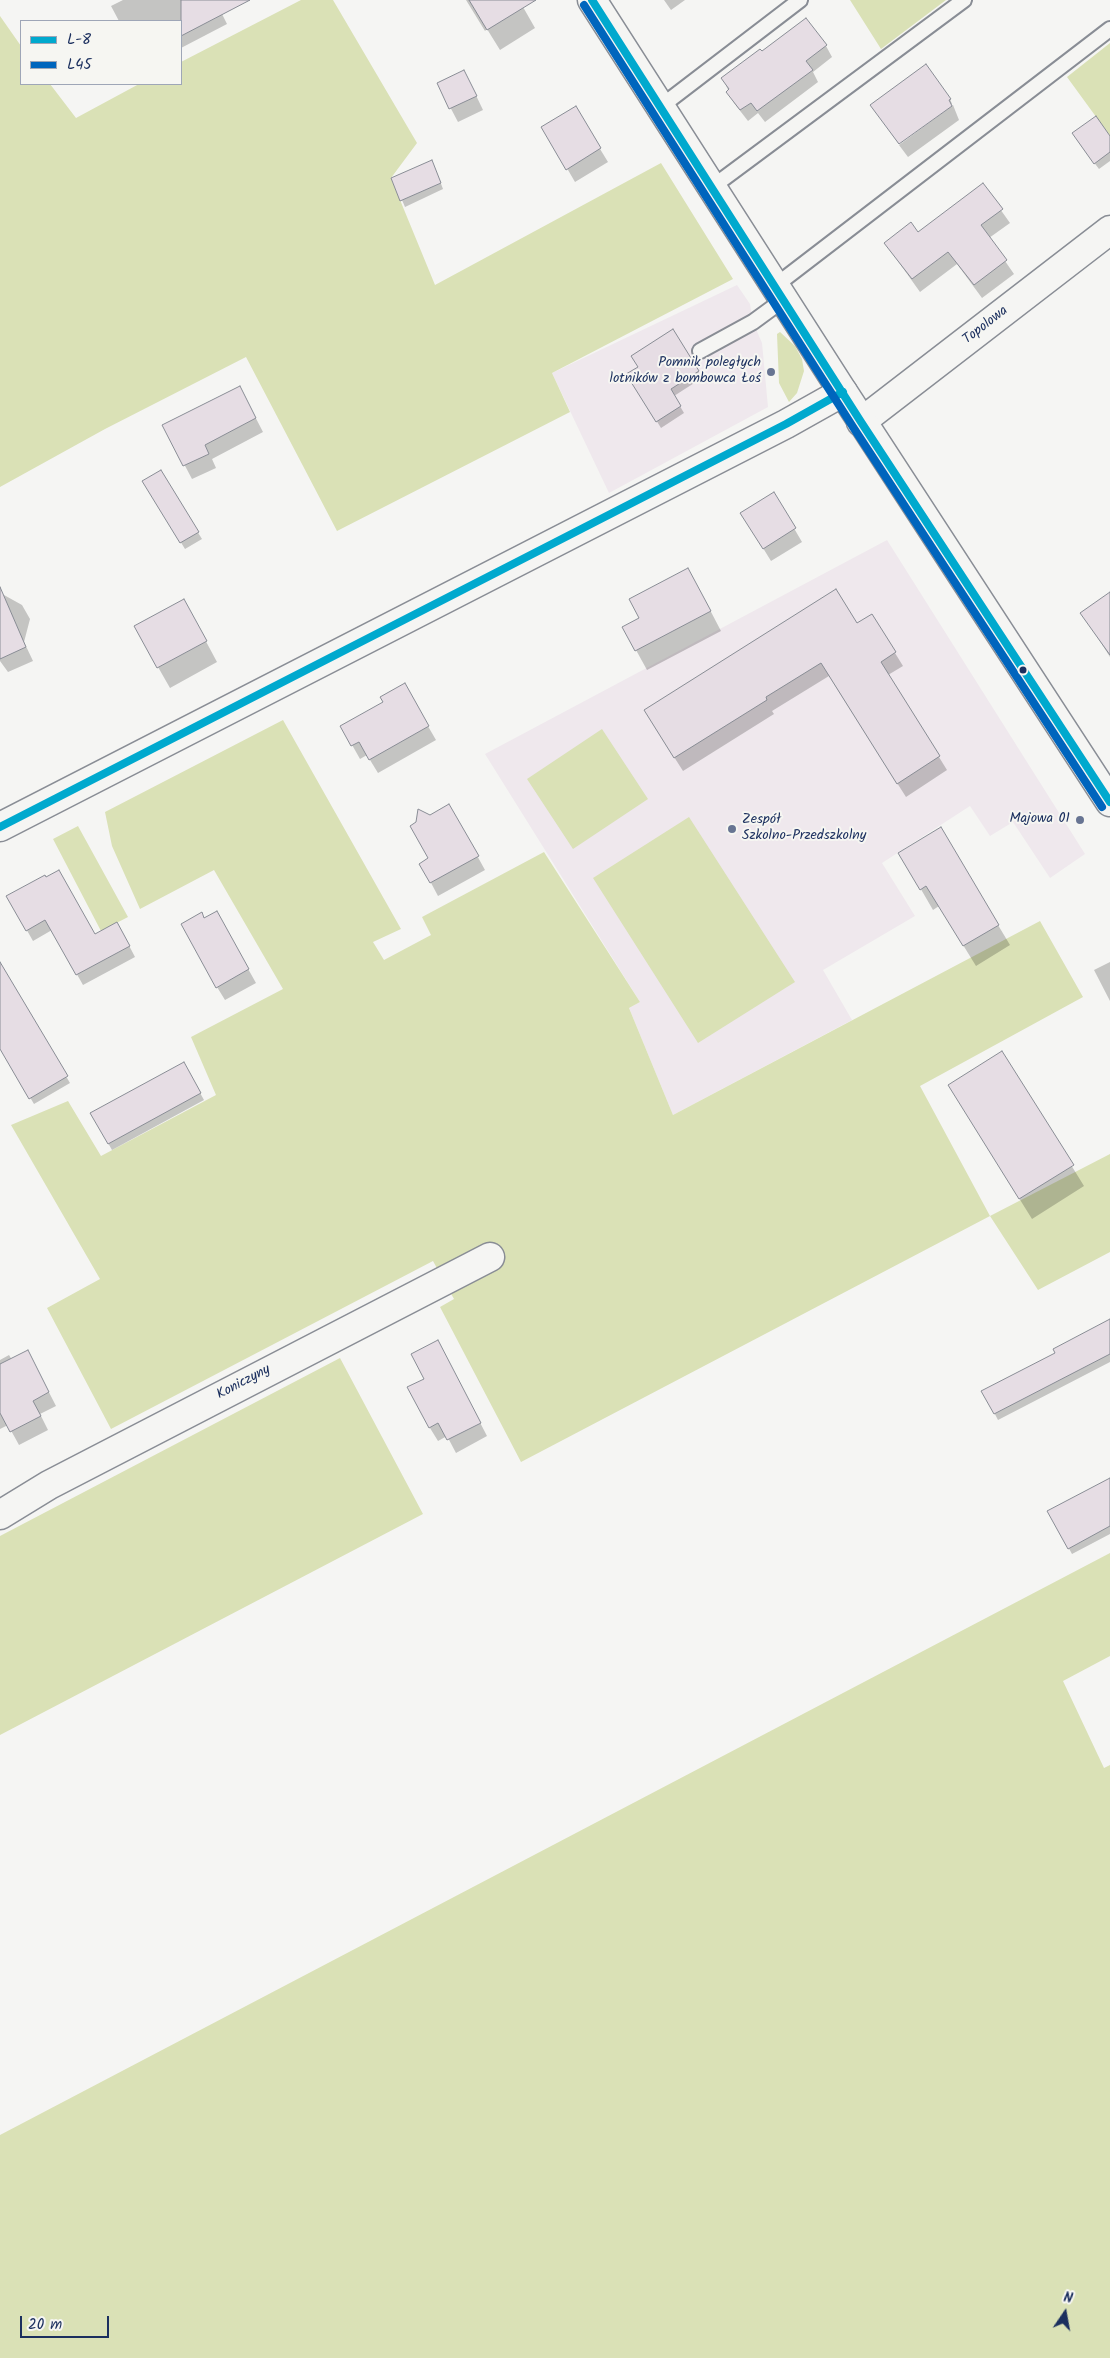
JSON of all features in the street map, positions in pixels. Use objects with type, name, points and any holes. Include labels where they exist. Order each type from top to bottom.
[{"type":"street","points":[[592,0],[659,108],[861,422],[1110,802]]},
{"type":"street","name":"Topolowa","points":[[861,422],[1110,230]]},
{"type":"street","points":[[0,828],[768,433],[843,392]]},
{"type":"street","name":"Koniczyny","points":[[0,1515],[66,1476],[490,1257]]},
{"type":"lane","points":[[659,108],[800,0]]},
{"type":"lane","points":[[711,188],[964,0]]},
{"type":"lane","points":[[700,351],[753,322],[779,293],[1110,29]]},
{"type":"shaded area","points":[[737,285],[750,304],[753,322],[762,343],[768,407],[609,493],[552,373]]},
{"type":"shaded area","name":"Zespół Szkolno-Przedszkolny","points":[[887,540],[1085,854],[1050,878],[1013,822],[990,836],[970,806],[882,863],[915,916],[823,970],[852,1020],[673,1115],[629,1008],[640,1002],[485,754]]},
{"type":"green space","points":[[301,0],[333,0],[417,143],[391,178],[435,285],[661,163],[733,279],[552,373],[570,412],[337,531],[246,357],[105,429],[0,487],[0,16],[20,45],[20,85],[51,85],[76,118],[137,85],[182,85],[182,61]]},
{"type":"green space","points":[[850,0],[946,0],[881,49]]},
{"type":"green space","points":[[1110,43],[1110,136],[1067,77]]},
{"type":"green space","points":[[780,332],[795,346],[802,359],[804,371],[797,393],[789,402],[779,383],[777,334]]},
{"type":"green space","points":[[283,720],[401,929],[373,942],[384,960],[431,935],[422,917],[544,852],[640,1002],[629,1008],[673,1115],[1040,921],[1083,997],[920,1086],[990,1216],[521,1462],[440,1307],[454,1299],[433,1261],[111,1429],[47,1308],[100,1279],[11,1125],[68,1101],[101,1156],[216,1095],[191,1037],[283,989],[214,870],[140,909],[112,846],[105,812]]},
{"type":"green space","points":[[602,729],[648,799],[573,849],[527,779]]},
{"type":"green space","points":[[689,817],[795,982],[698,1043],[593,878]]},
{"type":"green space","points":[[78,826],[128,917],[101,931],[53,839]]},
{"type":"green space","points":[[1110,1154],[1110,1252],[1038,1290],[990,1216]]},
{"type":"green space","points":[[340,1358],[423,1514],[0,1735],[0,1536]]},
{"type":"green space","points":[[1110,1553],[1110,1656],[1063,1681],[1104,1768],[1110,1765],[1110,2358],[0,2358],[0,2135]]},
{"type":"building","points":[[181,0],[250,0],[182,35]]},
{"type":"building","points":[[469,0],[536,0],[487,30]]},
{"type":"building","points":[[806,18],[827,45],[806,61],[813,70],[757,111],[751,103],[740,110],[726,92],[729,89],[721,78],[760,49],[762,51]]},
{"type":"building","points":[[926,64],[951,99],[949,100],[952,106],[899,144],[870,105]]},
{"type":"building","points":[[464,70],[477,96],[449,109],[437,83]]},
{"type":"building","points":[[576,106],[601,148],[566,170],[541,127]]},
{"type":"building","points":[[1096,116],[1110,136],[1110,152],[1094,164],[1072,133]]},
{"type":"building","points":[[432,160],[441,183],[400,201],[391,178]]},
{"type":"building","points":[[983,183],[1003,209],[981,225],[1007,260],[974,285],[948,252],[912,279],[884,243],[911,222],[918,232]]},
{"type":"building","points":[[673,329],[699,371],[671,389],[681,406],[656,422],[626,374],[638,367],[631,356]]},
{"type":"building","points":[[240,386],[256,418],[205,445],[209,454],[183,466],[162,425]]},
{"type":"building","points":[[161,470],[199,532],[180,543],[142,481]]},
{"type":"building","points":[[774,492],[796,528],[763,549],[740,513]]},
{"type":"building","points":[[688,568],[711,611],[635,651],[622,627],[639,618],[629,599]]},
{"type":"building","points":[[0,587],[26,647],[0,659]]},
{"type":"building","points":[[836,589],[857,623],[872,614],[896,652],[881,662],[940,756],[897,784],[821,663],[766,697],[767,700],[674,758],[644,710]]},
{"type":"building","points":[[1110,592],[1110,655],[1080,613]]},
{"type":"building","points":[[184,599],[207,641],[157,668],[134,626]]},
{"type":"building","points":[[405,683],[429,726],[369,760],[359,742],[351,746],[340,726],[383,702],[380,697]]},
{"type":"building","points":[[449,804],[479,856],[430,883],[419,864],[428,858],[410,826],[416,822],[418,809],[430,815]]},
{"type":"building","points":[[941,827],[999,925],[963,946],[926,886],[920,890],[898,853]]},
{"type":"building","points":[[59,870],[95,934],[117,922],[130,946],[76,975],[45,920],[26,931],[6,896],[45,875],[46,877]]},
{"type":"building","points":[[217,911],[249,969],[216,988],[181,924],[202,912],[204,918]]},
{"type":"building","points":[[0,962],[68,1076],[29,1099],[0,1049]]},
{"type":"building","points":[[1002,1051],[1074,1165],[1019,1199],[948,1085]]},
{"type":"building","points":[[184,1062],[201,1093],[108,1144],[90,1113]]},
{"type":"building","points":[[1110,1319],[1110,1354],[994,1414],[981,1391],[1055,1353],[1053,1349]]},
{"type":"building","points":[[438,1340],[481,1423],[447,1440],[438,1423],[429,1428],[407,1387],[424,1379],[411,1354]]},
{"type":"building","points":[[28,1350],[49,1392],[33,1401],[41,1416],[10,1432],[0,1413],[0,1364]]},
{"type":"building","points":[[1110,1478],[1110,1526],[1068,1549],[1047,1511]]},
{"type":"transit line","name":"L-8","points":[[592,0],[861,422],[1110,802]]},
{"type":"transit line","name":"L45","points":[[584,5],[853,427],[1102,807]]},
{"type":"transit line","name":"L-8","points":[[0,827],[786,424],[843,392]]},
{"type":"place","name":"Pomnik poległych lotników z bombowca Łoś","points":[[771,372]]},
{"type":"place","name":"Majowa 01","points":[[1080,820]]},
{"type":"place","name":"Zespół Szkolno-Przedszkolny","points":[[732,829]]}]
